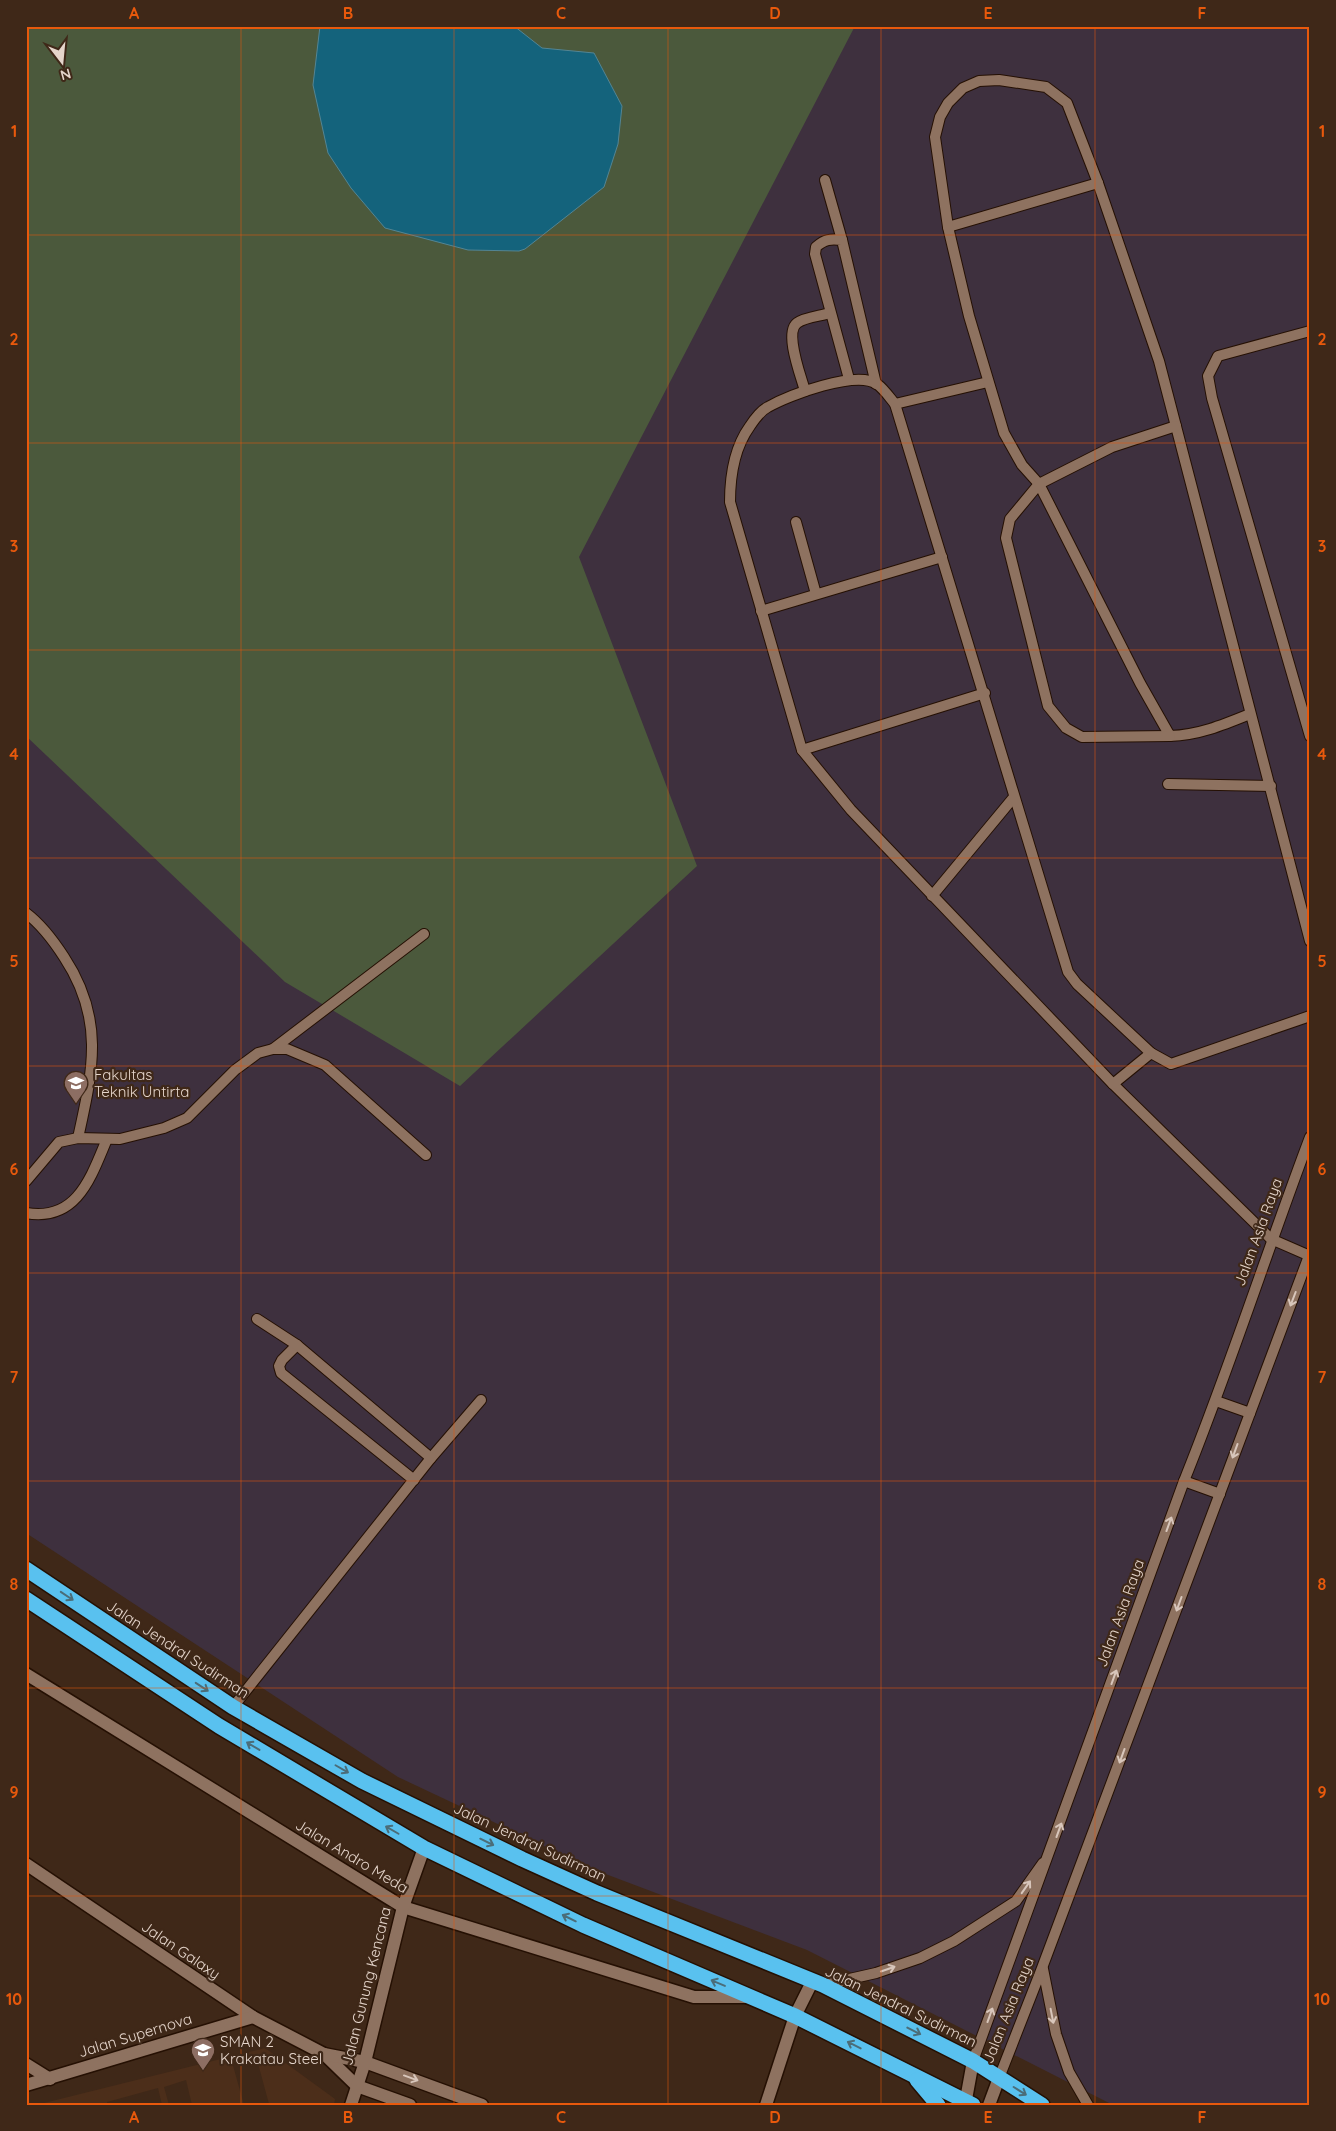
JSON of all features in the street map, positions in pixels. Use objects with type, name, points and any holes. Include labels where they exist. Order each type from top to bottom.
[{"type":"highway","name":"Jalan Jendral Sudirman","points":[[26,1569],[233,1707],[362,1781],[522,1859],[818,1984],[973,2061],[1042,2105]]},
{"type":"highway","points":[[26,1599],[219,1726],[424,1848],[583,1925],[795,2016],[968,2104]]},
{"type":"highway","points":[[913,2075],[938,2105]]},
{"type":"street","name":"Jalan Andro Meda","points":[[26,1674],[403,1907],[694,1997],[752,1998]]},
{"type":"street","name":"Jalan Gunung Kencana","points":[[352,2105],[365,2062],[403,1907],[424,1848]]},
{"type":"street","name":"Jalan Galaxy","points":[[26,1864],[253,2017],[324,2054],[365,2062],[482,2105]]},
{"type":"street","points":[[766,2105],[795,2016],[818,1984]]},
{"type":"street","name":"Jalan Supernova","points":[[26,2085],[253,2017]]},
{"type":"street","name":"Jalan Galaxy","points":[[324,2054],[357,2086],[410,2105]]},
{"type":"street","name":"Jalan Asia Raya","points":[[968,2104],[973,2061]]},
{"type":"street","points":[[26,2064],[50,2079]]},
{"type":"street","name":"Jalan Asia Raya","points":[[988,2105],[999,2078]]},
{"type":"lane","points":[[1170,736],[1140,683],[1039,484],[1014,453],[1004,433],[988,382],[969,316],[948,227],[935,137],[940,117],[948,103],[963,88],[979,80],[999,80],[1046,87],[1067,103],[1098,183],[1159,362],[1310,941]]},
{"type":"lane","points":[[825,180],[842,240],[876,384],[895,404],[985,693],[1014,797],[1068,972],[1077,984],[1151,1053],[1171,1064],[1310,1016]]},
{"type":"lane","points":[[948,227],[1098,183]]},
{"type":"lane","points":[[842,240],[824,240],[816,247],[815,254],[849,380]]},
{"type":"lane","points":[[805,391],[791,338],[792,329],[797,322],[830,313]]},
{"type":"lane","points":[[1310,331],[1218,356],[1208,376],[1212,398],[1310,736]]},
{"type":"lane","points":[[876,384],[849,380],[805,391],[766,407],[749,426],[738,449],[730,475],[730,502],[802,750],[851,810],[1113,1084],[1271,1239],[1310,1255]]},
{"type":"lane","points":[[895,404],[988,382]]},
{"type":"lane","points":[[1176,426],[1112,447],[1039,484],[1010,519],[1006,538],[1048,706],[1066,728],[1082,737],[1189,735],[1215,728],[1250,714]]},
{"type":"lane","points":[[796,522],[816,594]]},
{"type":"lane","points":[[761,611],[942,557]]},
{"type":"lane","points":[[802,750],[985,693]]},
{"type":"lane","points":[[1168,784],[1271,786]]},
{"type":"lane","points":[[932,896],[1014,797]]},
{"type":"lane","points":[[26,913],[38,922],[70,966],[87,1006],[92,1033],[91,1076],[78,1138]]},
{"type":"lane","points":[[273,1049],[424,934]]},
{"type":"lane","points":[[26,1180],[59,1142],[78,1138],[120,1139],[164,1128],[188,1118],[235,1070],[258,1052],[273,1049],[287,1049],[325,1065],[426,1156]]},
{"type":"lane","points":[[1113,1084],[1151,1053]]},
{"type":"lane","name":"Jalan Asia Raya","points":[[973,2061],[1052,1850],[1184,1481],[1216,1401],[1271,1239],[1310,1137]]},
{"type":"lane","points":[[26,1213],[37,1215],[62,1211],[75,1201],[93,1172],[107,1139]]},
{"type":"lane","name":"Jalan Asia Raya","points":[[999,2078],[1310,1255]]},
{"type":"lane","points":[[257,1319],[297,1345],[431,1458]]},
{"type":"lane","points":[[297,1345],[282,1360],[279,1366],[281,1373],[414,1480]]},
{"type":"lane","points":[[233,1707],[431,1458],[481,1400]]},
{"type":"lane","points":[[1216,1401],[1250,1413]]},
{"type":"lane","points":[[1184,1481],[1220,1494]]},
{"type":"lane","points":[[818,1984],[876,1972],[920,1958],[954,1940],[1016,1900],[1052,1850]]},
{"type":"lane","points":[[1042,1968],[1056,2034],[1069,2072],[1088,2105]]},
{"type":"shaded area","points":[[26,26],[1310,26],[1310,2105],[1113,2105],[807,1950],[595,1870],[398,1777],[26,1533]]},
{"type":"shaded area","name":"SMAN 2 Krakatau Steel","points":[[265,2048],[335,2099],[334,2105],[266,2105],[269,2104],[256,2056],[232,2062],[244,2105],[192,2105],[186,2080],[164,2087],[169,2105],[162,2105],[158,2088],[107,2102],[107,2105],[36,2105]]},
{"type":"green space","points":[[26,26],[855,26],[579,557],[697,866],[460,1086],[285,982],[26,736]]},
{"type":"water","points":[[320,26],[514,26],[542,48],[594,53],[622,106],[618,144],[604,187],[525,249],[519,251],[468,250],[385,228],[351,188],[328,153],[313,85]]},
{"type":"place","name":"Fakultas Teknik Untirta","points":[[76,1104]]},
{"type":"place","name":"SMAN 2 Krakatau Steel","points":[[203,2071]]}]
